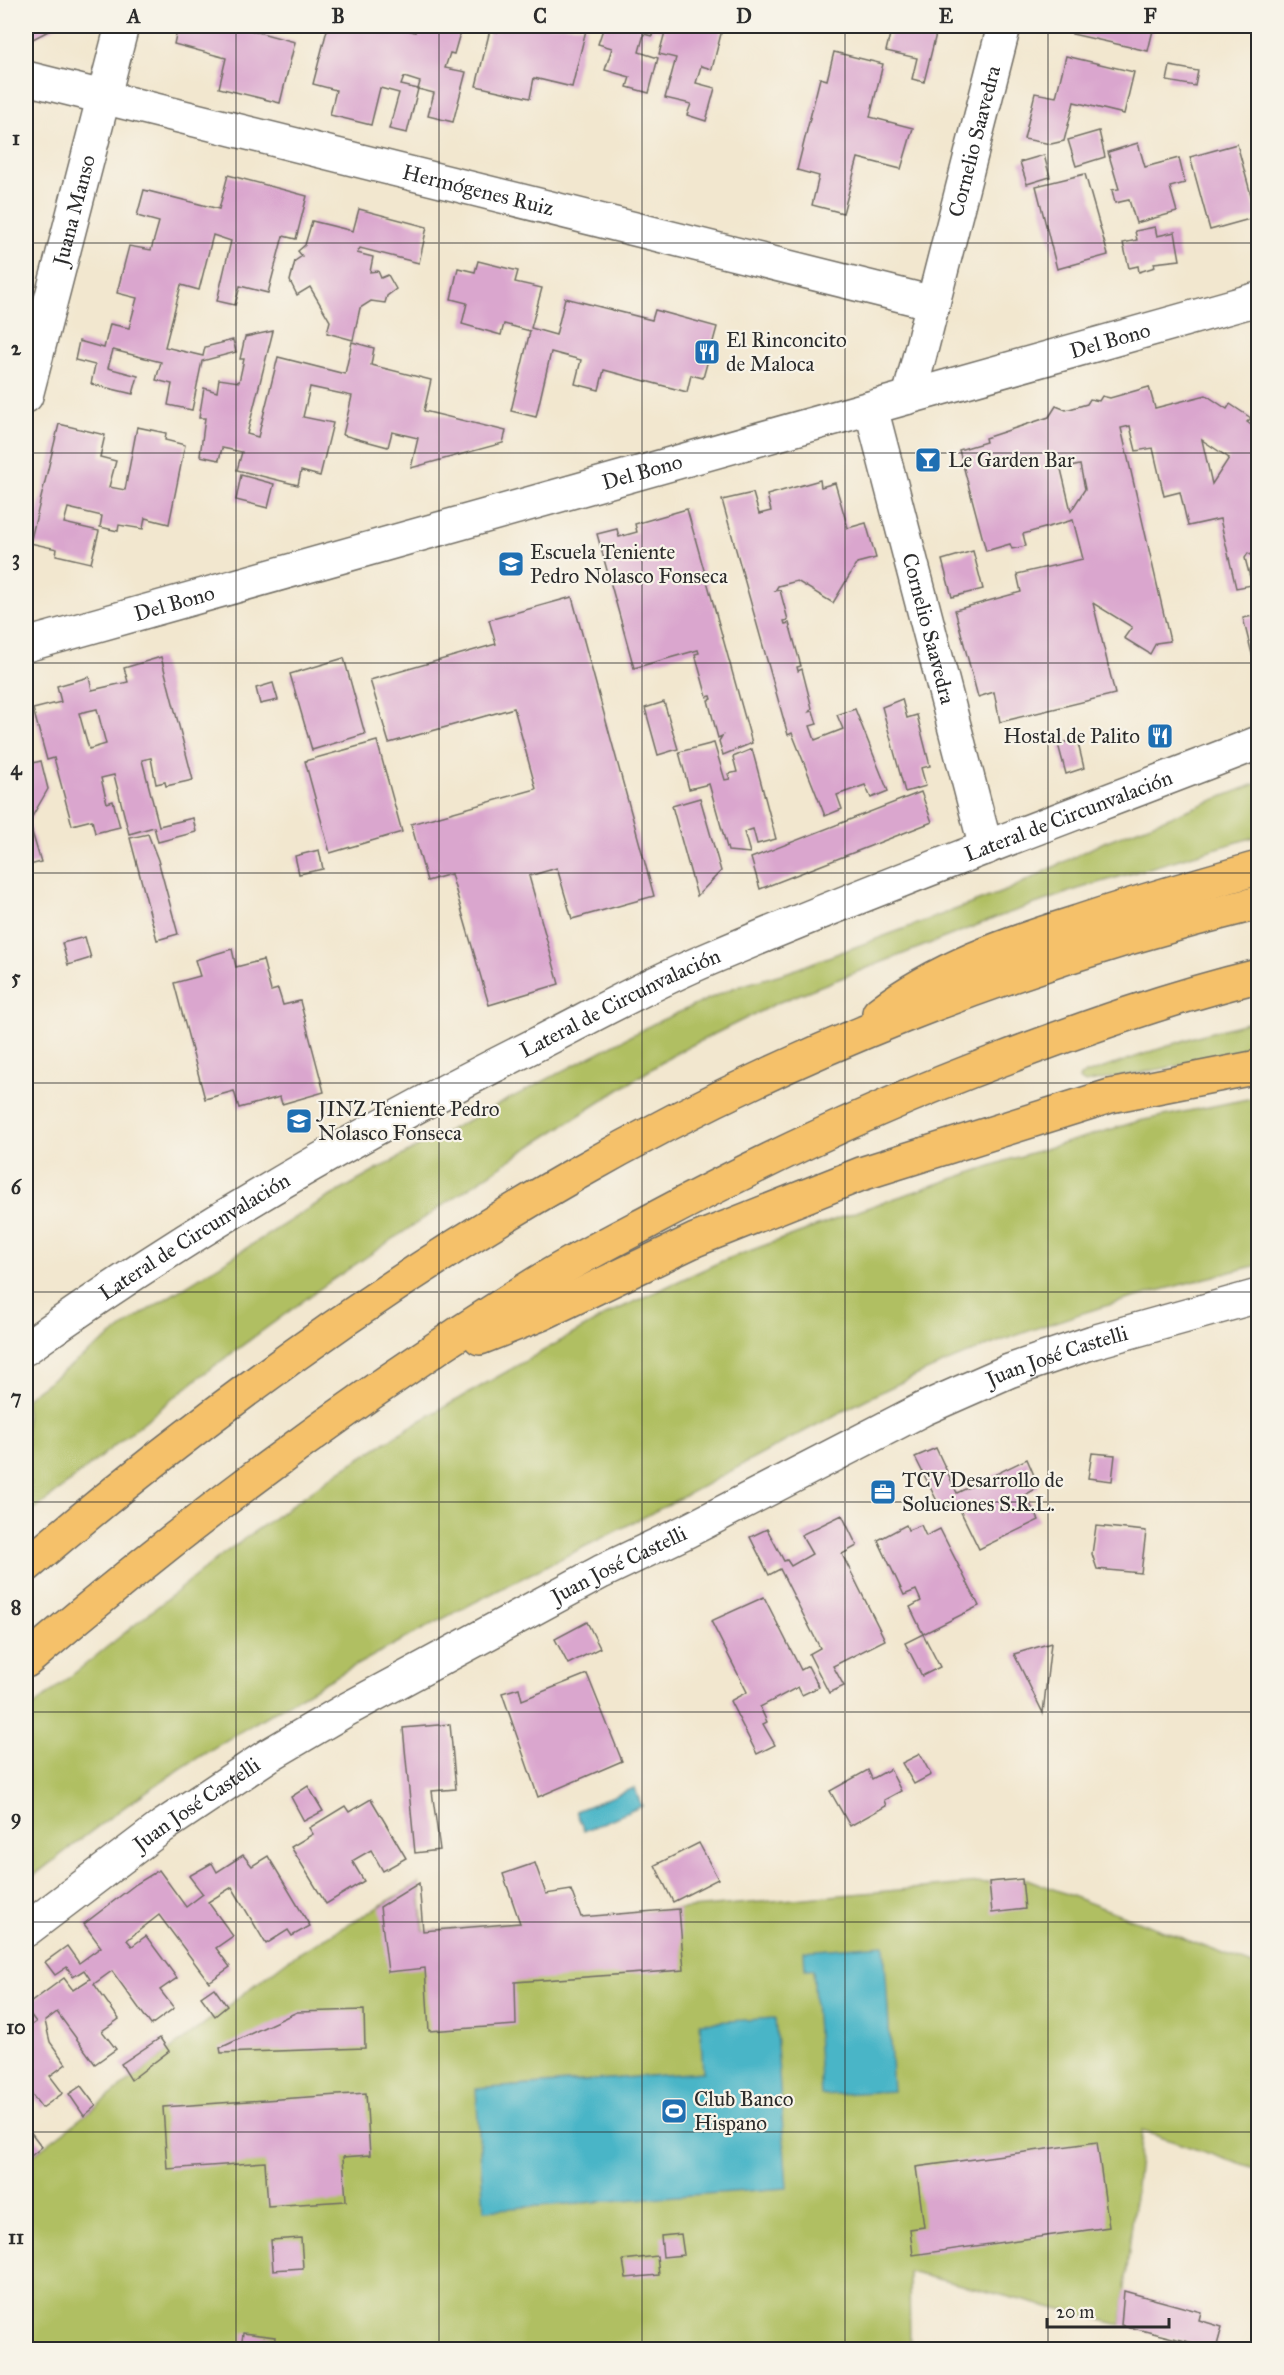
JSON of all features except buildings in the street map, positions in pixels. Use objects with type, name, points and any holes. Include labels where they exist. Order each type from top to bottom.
[{"type":"highway","points":[[840,1042],[899,998],[938,975],[987,953],[1121,908],[1258,868]]},
{"type":"highway","points":[[26,1566],[242,1394],[445,1253],[596,1163],[708,1105],[840,1042],[985,986],[1098,946],[1258,903]]},
{"type":"highway","points":[[26,1661],[246,1482],[322,1427],[537,1284],[587,1254],[786,1150],[956,1076],[1043,1043],[1258,976]]},
{"type":"highway","points":[[423,1360],[541,1314],[695,1240],[861,1174],[1110,1096],[1258,1067]]},
{"type":"street","name":"Juana Manso","points":[[26,396],[122,26]]},
{"type":"street","name":"Cornelio Saavedra","points":[[909,397],[1004,26]]},
{"type":"street","name":"Hermógenes Ruiz","points":[[26,78],[933,303]]},
{"type":"street","name":"Del Bono","points":[[26,645],[1258,299]]},
{"type":"street","name":"Cornelio Saavedra","points":[[871,408],[986,848]]},
{"type":"street","name":"Lateral de Circunvalación","points":[[26,1348],[237,1208],[436,1095],[710,958],[1258,743]]},
{"type":"street","name":"Juan José Castelli","points":[[26,1929],[164,1826],[269,1755],[344,1711],[601,1572],[923,1409],[1010,1371],[1093,1342],[1258,1296]]},
{"type":"green space","points":[[1258,783],[1258,836],[1078,889],[998,917],[777,1003],[678,1052],[528,1148],[325,1285],[202,1375],[26,1517],[26,1398],[143,1313],[315,1205],[421,1145],[653,1024],[733,988],[788,972],[1008,890],[1104,842]]},
{"type":"green space","points":[[1258,1020],[1258,1051],[1085,1083],[1079,1079],[1080,1076],[1197,1036]]},
{"type":"green space","points":[[1258,1097],[1258,1265],[1122,1301],[1033,1330],[945,1363],[869,1398],[313,1689],[160,1782],[26,1882],[26,1712],[223,1554],[341,1470],[418,1422],[608,1314],[722,1261],[875,1205],[1011,1159],[1139,1121]]},
{"type":"green space","name":"Club Banco Hispano","points":[[1027,1879],[1258,1967],[1258,2170],[1142,2131],[1121,2325],[909,2272],[910,2349],[26,2350],[26,2160],[289,1959],[419,1883],[424,1931]]},
{"type":"water","points":[[634,1788],[642,1806],[584,1831],[576,1811]]},
{"type":"water","points":[[884,1945],[893,2091],[821,2095],[813,1969],[805,1969],[804,1951]]},
{"type":"water","points":[[775,2018],[787,2188],[484,2210],[476,2089],[703,2072],[700,2023]]},
{"type":"place","name":"El Rinconcito de Maloca","points":[[707,352]]},
{"type":"place","name":"Le Garden Bar","points":[[928,460]]},
{"type":"place","name":"Escuela Teniente Pedro Nolasco Fonseca","points":[[511,564]]},
{"type":"place","name":"Hostal de Palito","points":[[1160,736]]},
{"type":"place","name":"JINZ Teniente Pedro Nolasco Fonseca","points":[[299,1121]]},
{"type":"place","name":"TCV Desarrollo de Soluciones S.R.L.","points":[[883,1492]]},
{"type":"place","name":"Club Banco Hispano","points":[[674,2111]]}]
